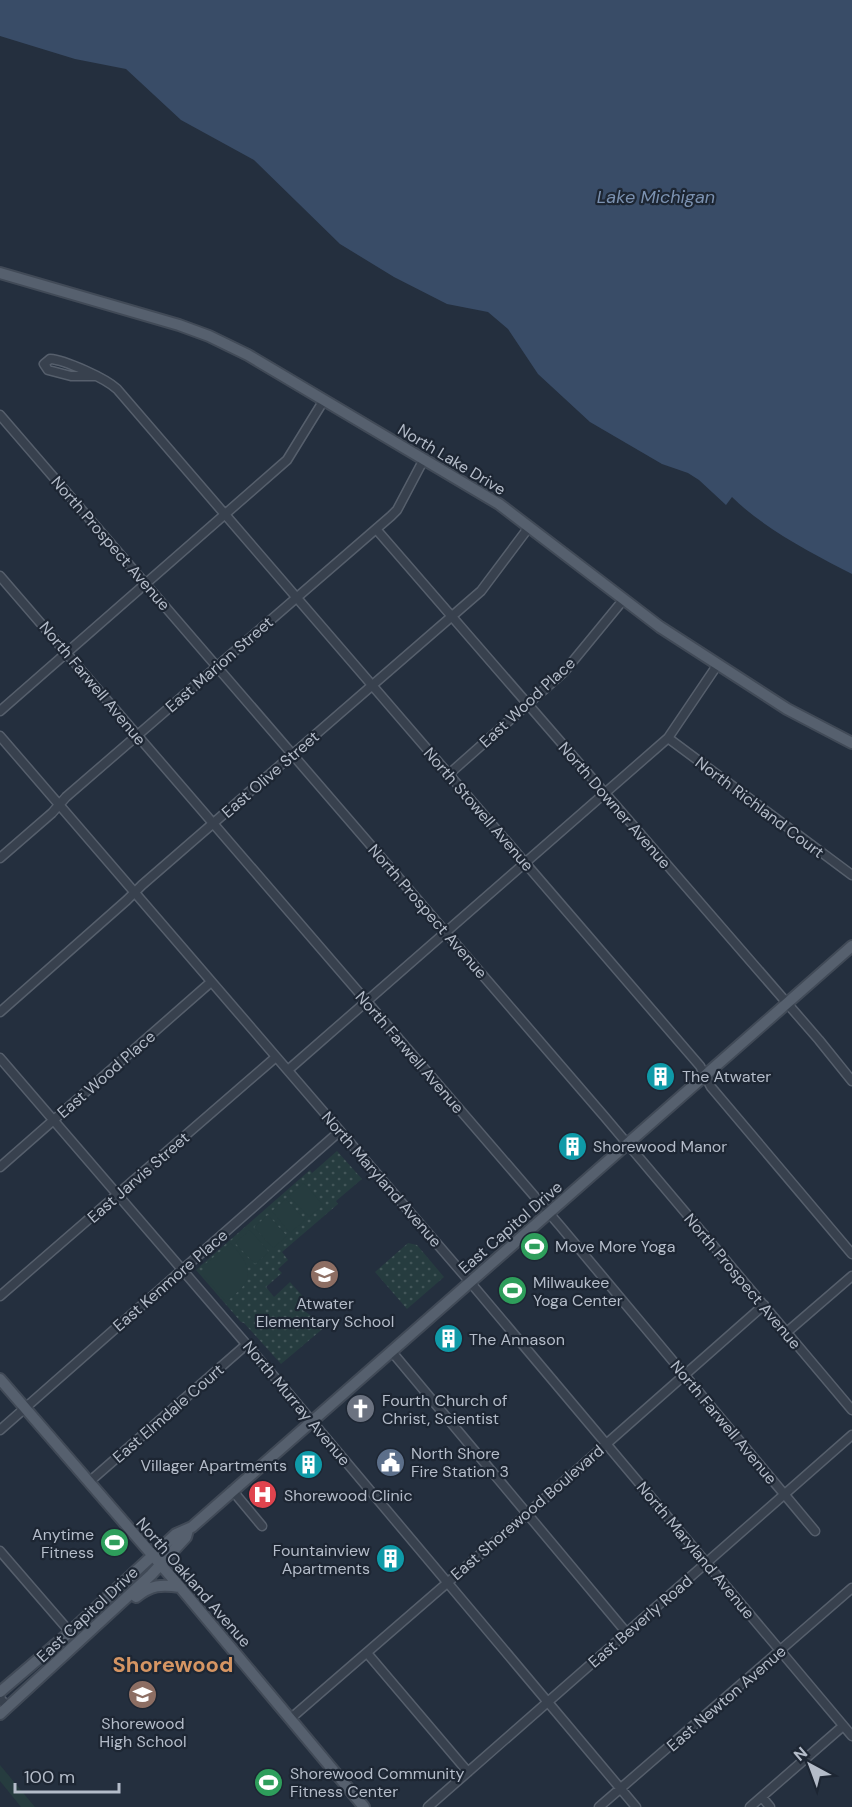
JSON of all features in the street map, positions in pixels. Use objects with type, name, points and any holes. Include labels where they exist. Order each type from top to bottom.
[{"type":"main road","name":"North Lake Drive","points":[[0,273],[179,325],[248,355],[499,504],[660,627],[801,718],[852,743]]},
{"type":"main road","name":"East Capitol Drive","points":[[0,1692],[70,1632],[176,1534],[188,1530],[852,946]]},
{"type":"main road","name":"North Oakland Avenue","points":[[0,1379],[180,1587],[364,1807]]},
{"type":"main road","name":"East Capitol Drive","points":[[2,1707],[32,1686],[91,1632],[161,1565],[186,1537],[188,1530]]},
{"type":"main road","points":[[91,1632],[103,1626],[148,1589],[162,1584],[180,1587]]},
{"type":"main road","points":[[32,1686],[41,1671],[71,1644],[73,1638],[70,1632]]},
{"type":"street","name":"North Stowell Avenue","points":[[94,376],[63,375],[48,370],[44,364],[50,359],[55,359],[108,381],[117,388],[700,1066],[711,1087],[852,1254]]},
{"type":"street","points":[[0,711],[287,460],[324,400]]},
{"type":"street","name":"North Prospect Avenue","points":[[0,415],[628,1144],[852,1410]]},
{"type":"street","name":"East Marion Street","points":[[0,858],[397,510],[424,459]]},
{"type":"street","name":"East Olive Street","points":[[0,1012],[481,591],[530,527]]},
{"type":"street","name":"North Downer Avenue","points":[[376,529],[852,1081]]},
{"type":"street","name":"North Farwell Avenue","points":[[0,576],[549,1213],[815,1531]]},
{"type":"street","name":"East Wood Place","points":[[450,774],[564,672],[624,599]]},
{"type":"street","points":[[288,1070],[668,738],[718,664]]},
{"type":"street","name":"North Maryland Avenue","points":[[0,736],[470,1282],[852,1736]]},
{"type":"street","name":"North Richland Court","points":[[668,738],[852,875]]},
{"type":"street","name":"East Wood Place","points":[[0,1167],[211,982]]},
{"type":"street","name":"East Jarvis Street","points":[[0,1296],[276,1057]]},
{"type":"street","name":"North Murray Avenue","points":[[0,1058],[247,1344],[636,1807]]},
{"type":"street","name":"East Kenmore Place","points":[[0,1430],[340,1131]]},
{"type":"street","points":[[787,1332],[852,1276]]},
{"type":"street","name":"East Shorewood Boulevard","points":[[290,1719],[764,1305]]},
{"type":"street","name":"East Elmdale Court","points":[[89,1482],[247,1344]]},
{"type":"street","points":[[392,1352],[626,1632]]},
{"type":"street","name":"East Beverly Road","points":[[428,1807],[852,1435]]},
{"type":"street","points":[[232,1490],[262,1526]]},
{"type":"street","points":[[0,1551],[70,1632]]},
{"type":"street","name":"East Newton Avenue","points":[[599,1807],[852,1588]]},
{"type":"street","points":[[368,1653],[468,1772]]},
{"type":"street","points":[[750,1807],[843,1726]]},
{"type":"street","points":[[762,1797],[770,1807]]},
{"type":"green space","points":[[337,1151],[362,1179],[336,1201],[338,1204],[282,1252],[288,1260],[278,1269],[282,1273],[266,1287],[274,1297],[290,1282],[306,1300],[300,1308],[326,1326],[281,1364],[196,1270],[310,1170],[312,1173]]},
{"type":"green space","points":[[304,1183],[323,1205],[309,1217],[289,1196]]},
{"type":"green space","points":[[286,1199],[305,1220],[290,1233],[272,1211]]},
{"type":"green space","points":[[268,1215],[287,1236],[273,1248],[254,1227]]},
{"type":"green space","points":[[250,1230],[269,1252],[255,1264],[235,1243]]},
{"type":"green space","points":[[231,1243],[244,1261],[248,1274],[242,1287],[226,1302],[204,1276],[204,1265]]},
{"type":"green space","points":[[408,1243],[417,1245],[444,1277],[407,1309],[375,1272]]},
{"type":"green space","points":[[0,1765],[35,1807],[21,1807],[0,1781]]},
{"type":"water","name":"Lake Michigan","points":[[0,0],[852,0],[852,574],[773,530],[732,497],[726,505],[688,473],[662,464],[590,422],[538,374],[508,329],[488,312],[447,304],[394,277],[340,244],[254,160],[181,120],[126,69],[75,59],[0,36]]},
{"type":"place","name":"The Atwater","points":[[661,1076]]},
{"type":"place","name":"Shorewood Manor","points":[[572,1146]]},
{"type":"place","name":"Move More Yoga","points":[[534,1246]]},
{"type":"place","name":"Atwater Elementary School","points":[[325,1275]]},
{"type":"place","name":"Milwaukee Yoga Center","points":[[512,1291]]},
{"type":"place","name":"The Annason","points":[[448,1339]]},
{"type":"place","name":"Fourth Church of Christ, Scientist","points":[[361,1409]]},
{"type":"place","name":"North Shore Fire Station 3","points":[[390,1462]]},
{"type":"place","name":"Villager Apartments","points":[[308,1465]]},
{"type":"place","name":"Shorewood Clinic","points":[[263,1495]]},
{"type":"place","name":"Anytime Fitness","points":[[115,1543]]},
{"type":"place","name":"Fountainview Apartments","points":[[391,1559]]},
{"type":"place","name":"Shorewood High School","points":[[143,1695]]},
{"type":"place","name":"Shorewood Community Fitness Center","points":[[269,1782]]},
{"type":"district","name":"Shorewood","points":[[173,1664]]}]
